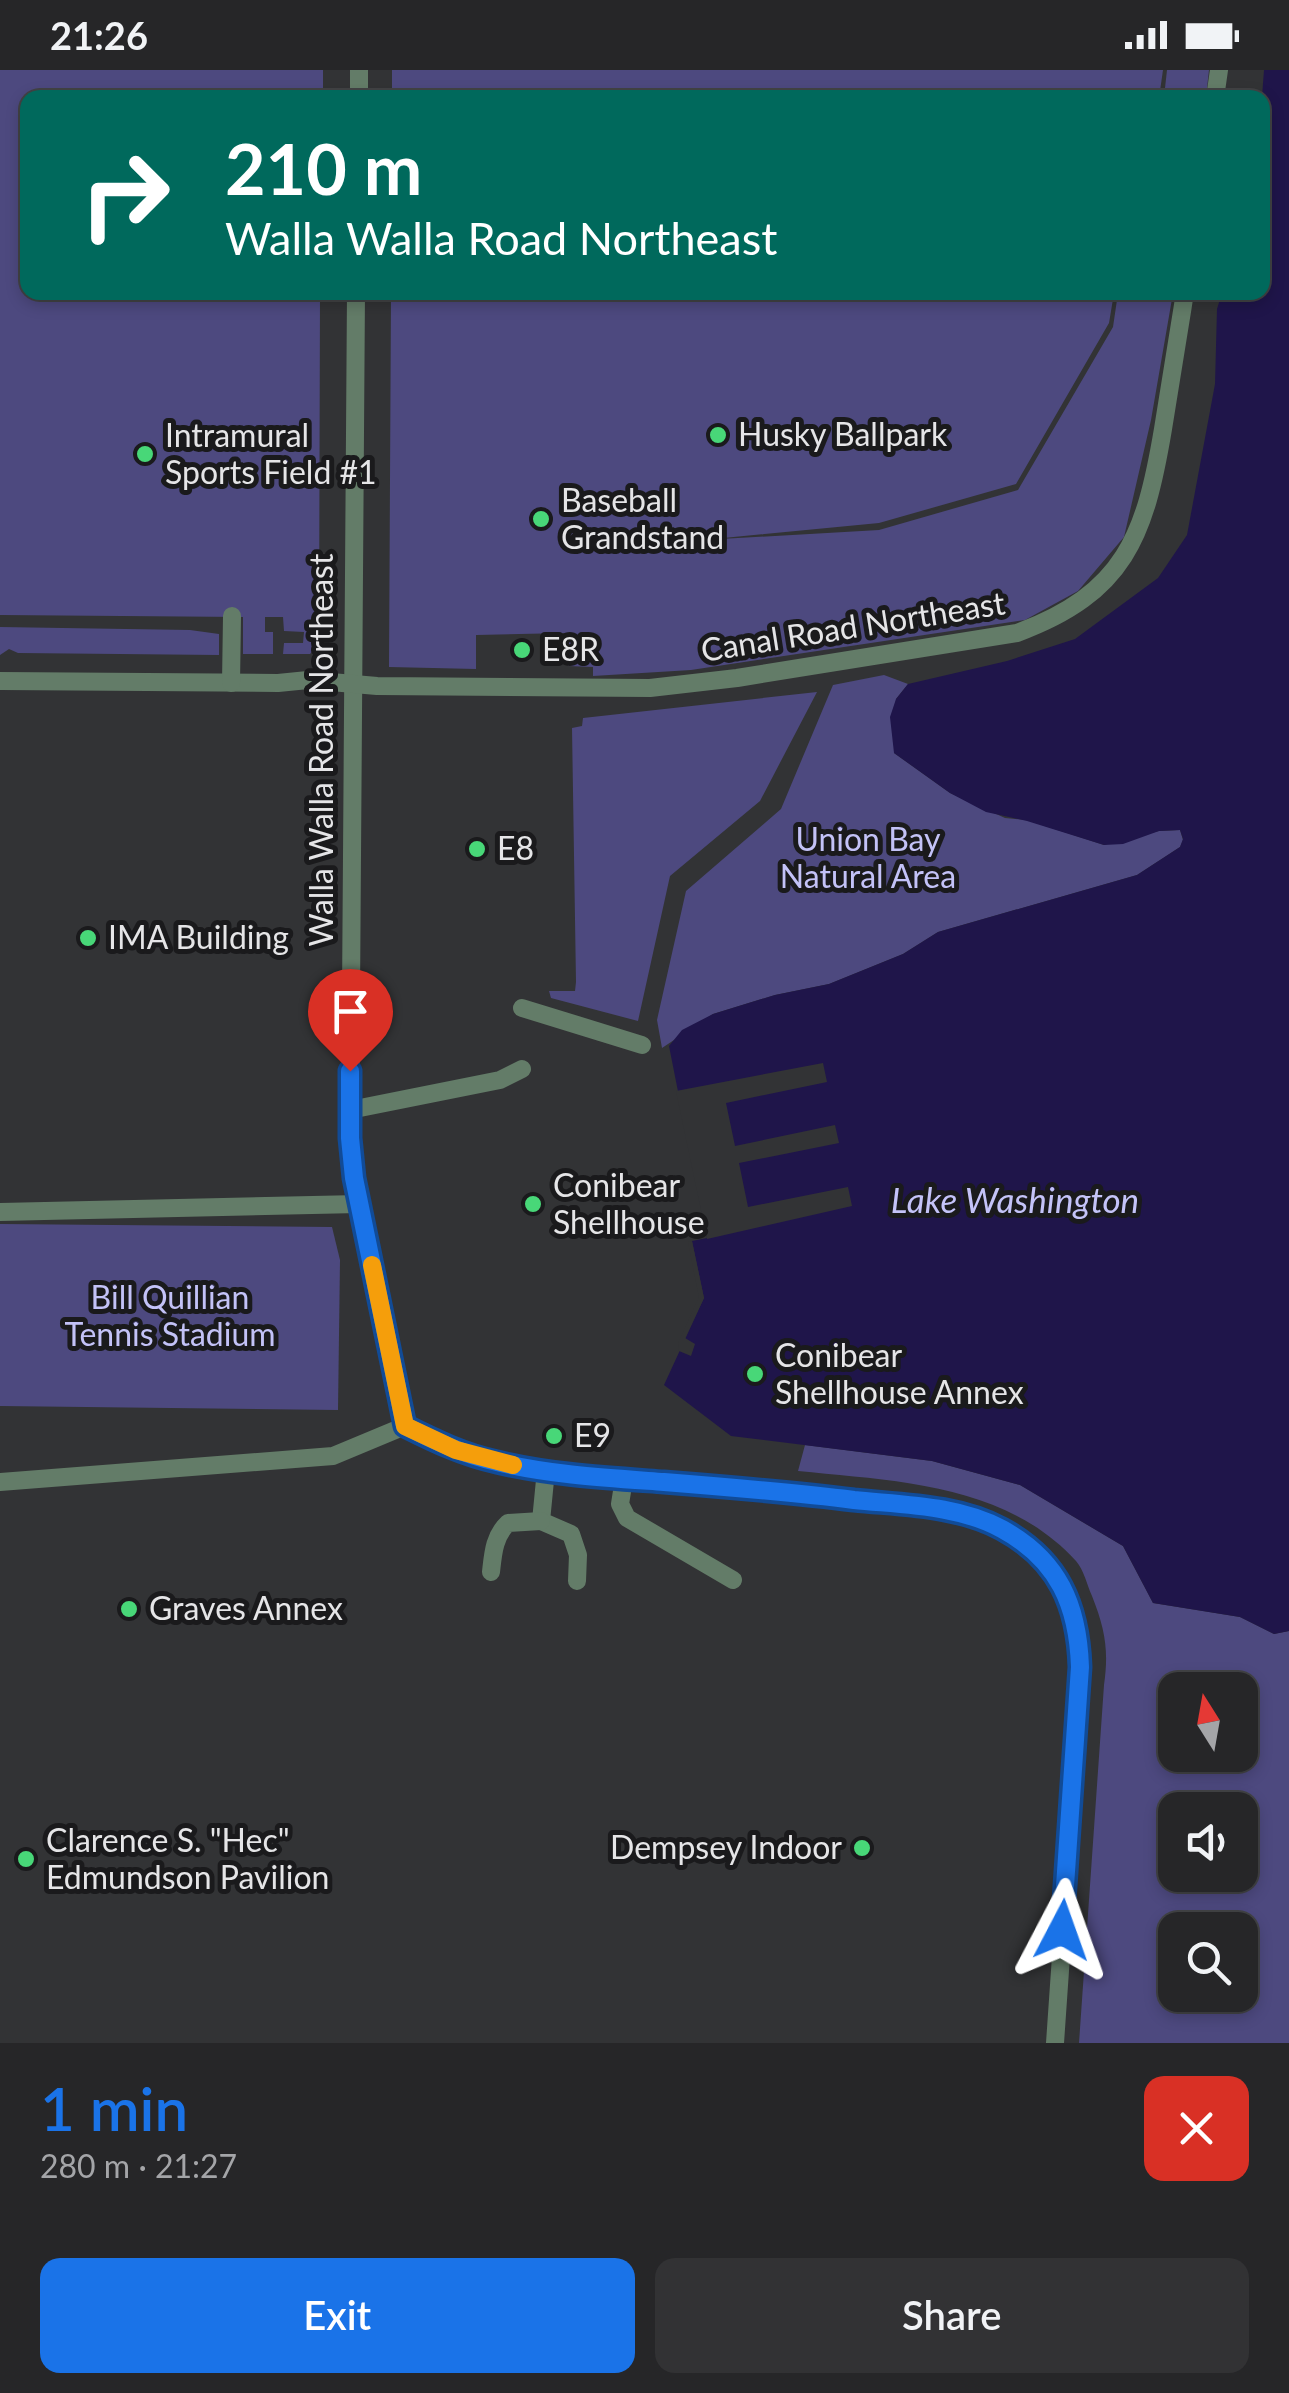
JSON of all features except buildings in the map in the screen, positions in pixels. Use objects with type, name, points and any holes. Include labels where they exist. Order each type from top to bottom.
[{"type":"lane","name":"Walla Walla Road Northeast","points":[[356,300],[350,1138],[359,1204],[405,1426]]},
{"type":"lane","name":"Canal Road Northeast","points":[[0,681],[308,680],[351,686],[650,688],[941,648],[1017,633],[1077,606],[1120,564],[1147,512],[1184,300]]},
{"type":"lane","points":[[231,683],[232,616]]},
{"type":"lane","points":[[522,1008],[642,1044]]},
{"type":"lane","points":[[350,1110],[500,1080],[522,1068]]},
{"type":"lane","points":[[0,1212],[359,1204]]},
{"type":"lane","points":[[0,1482],[333,1456],[405,1426],[456,1450],[499,1463],[958,1512],[1005,1530],[1041,1559],[1057,1578],[1070,1599],[1079,1634],[1080,1667],[1054,2043]]},
{"type":"lane","points":[[541,1521],[546,1470]]},
{"type":"lane","points":[[624,1479],[620,1504],[626,1518],[733,1580]]},
{"type":"lane","points":[[491,1572],[494,1544],[501,1530],[508,1523],[541,1521],[570,1534],[578,1555],[577,1580]]},
{"type":"green space","name":"Intramural Sports Field #1","points":[[0,70],[323,70],[323,90],[20,90],[20,300],[320,300],[319,644],[310,654],[283,654],[284,643],[303,643],[304,632],[284,631],[283,617],[265,617],[265,632],[273,632],[273,654],[243,654],[243,617],[0,615]]},
{"type":"green space","points":[[392,70],[1163,70],[1160,90],[392,90]]},
{"type":"green space","points":[[1167,70],[1209,70],[1207,90],[1165,90]]},
{"type":"green space","name":"Husky Ballpark","points":[[391,300],[1113,300],[1109,323],[1016,484],[879,523],[703,540],[879,530],[1018,490],[1113,327],[1117,300],[1172,300],[1151,420],[1124,537],[1078,591],[1025,620],[691,670],[593,676],[593,667],[568,666],[566,633],[476,635],[476,669],[389,667]]},
{"type":"green space","points":[[0,627],[190,630],[219,634],[219,655],[18,653],[9,649],[0,655]]},
{"type":"green space","name":"Union Bay Natural Area","points":[[884,675],[908,684],[896,699],[894,753],[950,793],[1005,818],[1027,820],[1104,845],[1159,831],[1180,830],[1180,847],[1137,875],[938,932],[903,954],[829,984],[713,1014],[662,1048],[657,1020],[686,891],[781,809],[833,685]]},
{"type":"green space","points":[[817,692],[760,801],[670,876],[638,1021],[551,998],[549,991],[575,991],[576,982],[572,728],[582,726],[583,718]]},
{"type":"green space","name":"Bill Quillian Tennis Stadium","points":[[0,1224],[332,1227],[340,1260],[338,1410],[0,1406]]},
{"type":"green space","points":[[805,1445],[932,1461],[1020,1485],[1123,1546],[1153,1603],[1240,1617],[1274,1634],[1289,1631],[1289,2043],[1079,2043],[1106,1661],[1100,1619],[1076,1561],[1048,1535],[1016,1515],[946,1490],[798,1471]]},
{"type":"water","name":"Lake Washington","points":[[1264,70],[1289,70],[1289,1631],[1274,1634],[1240,1617],[1153,1603],[1123,1546],[1020,1485],[932,1461],[731,1436],[664,1385],[704,1298],[692,1241],[707,1238],[669,1046],[682,1030],[713,1014],[829,984],[903,954],[938,932],[1137,875],[1180,847],[1180,830],[1159,831],[1123,844],[1104,845],[986,812],[950,793],[894,753],[890,717],[896,699],[908,684],[1007,661],[1075,639],[1158,578],[1187,535],[1215,384],[1220,300],[1270,300],[1270,90],[1263,90]]},
{"type":"pier","points":[[823,1063],[827,1082],[726,1103],[735,1146],[835,1125],[839,1143],[739,1163],[748,1207],[848,1187],[852,1206],[707,1239],[676,1091]]},
{"type":"pier","points":[[692,1241],[704,1298],[685,1338],[695,1344],[691,1356],[679,1351],[678,1343],[699,1297],[688,1242]]},
{"type":"slow traffic","points":[[372,1265],[405,1426],[456,1450],[513,1465]]},
{"type":"place","name":"Husky Ballpark","points":[[718,435]]},
{"type":"place","name":"Intramural Sports Field #1","points":[[145,454]]},
{"type":"place","name":"Baseball Grandstand","points":[[541,519]]},
{"type":"place","name":"E8R","points":[[522,650]]},
{"type":"place","name":"E8","points":[[477,849]]},
{"type":"place","name":"IMA Building","points":[[88,938]]},
{"type":"place","name":"Conibear Shellhouse","points":[[533,1204]]},
{"type":"place","name":"Conibear Shellhouse Annex","points":[[755,1374]]},
{"type":"place","name":"E9","points":[[554,1436]]},
{"type":"place","name":"Graves Annex","points":[[129,1609]]},
{"type":"place","name":"Dempsey Indoor","points":[[862,1848]]},
{"type":"place","name":"Clarence S. \"Hec\" Edmundson Pavilion","points":[[26,1859]]},
{"type":"route","points":[[350,1071],[354,1178],[405,1426],[456,1450],[499,1463],[600,1478],[766,1490],[958,1512],[1005,1530],[1041,1559],[1057,1578],[1070,1599],[1079,1634],[1080,1667],[1062,1930]]}]
